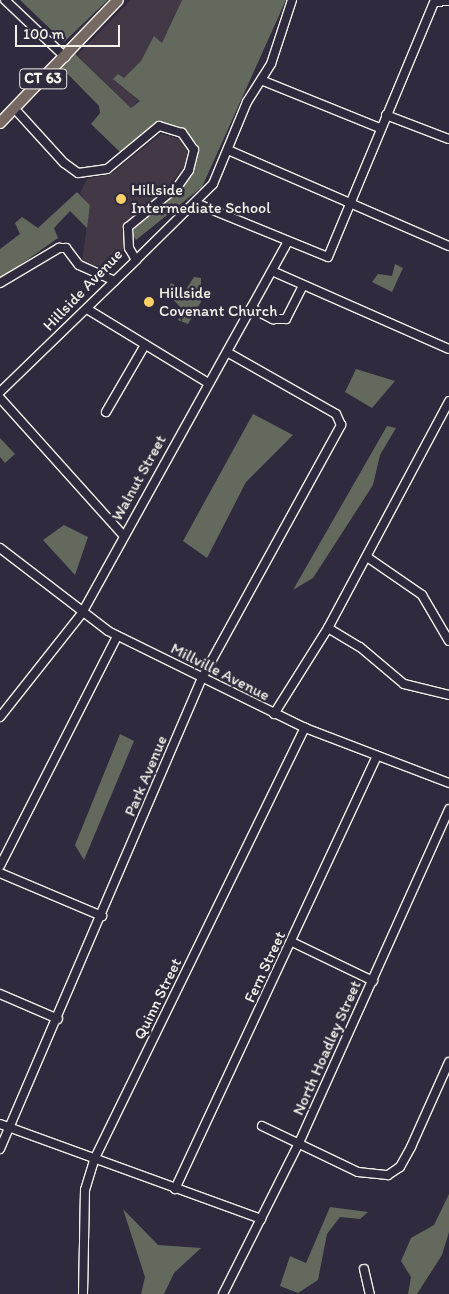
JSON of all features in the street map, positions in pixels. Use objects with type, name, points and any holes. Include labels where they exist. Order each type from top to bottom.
[{"type":"main road","name":"CT 63","points":[[0,123],[118,0]]},
{"type":"street","points":[[5,0],[65,57]]},
{"type":"street","points":[[136,260],[198,204],[228,150],[280,42],[292,0]]},
{"type":"street","points":[[198,204],[287,243],[328,258],[350,200],[435,1],[449,1]]},
{"type":"street","points":[[262,80],[380,128]]},
{"type":"street","name":"Hillside Avenue","points":[[0,392],[136,260],[129,248],[128,227],[171,194],[186,176],[193,157],[190,140],[176,129],[159,126],[107,169],[78,173],[64,164],[14,108]]},
{"type":"street","points":[[386,115],[449,139]]},
{"type":"street","points":[[228,150],[350,200],[449,246]]},
{"type":"street","name":"Walnut Street","points":[[0,717],[82,613],[123,535],[287,243]]},
{"type":"street","points":[[0,284],[59,248],[66,248],[79,265],[116,281]]},
{"type":"street","points":[[272,271],[449,350]]},
{"type":"street","points":[[251,308],[274,320],[286,318],[303,286]]},
{"type":"street","points":[[87,309],[208,383]]},
{"type":"street","points":[[106,412],[145,345]]},
{"type":"street","name":"Park Avenue","points":[[0,1149],[58,1019],[202,678],[341,425],[336,414],[226,352]]},
{"type":"street","points":[[0,398],[123,535]]},
{"type":"street","points":[[274,714],[328,628],[449,401]]},
{"type":"street","name":"Millville Avenue","points":[[0,548],[82,613],[117,636],[305,728],[449,783]]},
{"type":"street","points":[[367,557],[422,595],[449,641]]},
{"type":"street","points":[[328,628],[360,646],[404,684],[448,693]]},
{"type":"street","points":[[0,866],[117,636]]},
{"type":"street","name":"Quinn Street","points":[[83,1294],[85,1190],[94,1160],[305,728]]},
{"type":"street","name":"Fern Street","points":[[175,1189],[292,942],[377,756]]},
{"type":"street","name":"North Hoadley Street","points":[[223,1294],[299,1143],[449,810]]},
{"type":"street","points":[[0,873],[102,916]]},
{"type":"street","points":[[292,942],[372,981]]},
{"type":"street","points":[[0,994],[58,1019]]},
{"type":"street","points":[[262,1126],[358,1172],[388,1175],[400,1167],[411,1147],[449,1062]]},
{"type":"street","points":[[0,1124],[94,1160],[261,1219]]},
{"type":"street","points":[[364,1270],[370,1294]]},
{"type":"shaded area","points":[[131,0],[182,0],[161,46],[150,90],[131,108],[77,55]]},
{"type":"shaded area","name":"Hillside Intermediate School","points":[[161,134],[183,140],[188,148],[185,166],[163,193],[127,222],[121,260],[104,267],[82,261],[90,205],[80,193],[87,179],[111,174]]},
{"type":"green space","points":[[20,0],[108,0],[64,42]]},
{"type":"green space","points":[[182,0],[286,0],[202,187],[136,240],[130,230],[136,221],[169,199],[189,176],[197,144],[178,126],[155,124],[121,153],[91,124],[100,113],[99,106],[58,64],[71,50],[131,108],[140,101],[113,79],[118,74],[124,78],[141,61],[154,36],[162,43]]},
{"type":"green space","points":[[77,192],[90,205],[87,228],[70,211],[54,228],[58,238],[0,279],[0,249],[20,234],[15,223],[22,217],[38,228]]},
{"type":"green space","points":[[395,264],[403,268],[392,292],[372,282],[378,274],[392,276]]},
{"type":"green space","points":[[194,277],[201,278],[201,302],[188,324],[178,320],[183,310],[167,293],[171,283],[185,291]]},
{"type":"green space","points":[[356,369],[395,381],[372,408],[345,392]]},
{"type":"green space","points":[[253,414],[293,435],[246,482],[207,558],[183,541]]},
{"type":"green space","points":[[387,426],[396,428],[380,455],[373,485],[313,578],[293,590]]},
{"type":"green space","points":[[0,438],[15,454],[5,463],[0,457]]},
{"type":"green space","points":[[64,525],[88,537],[75,575],[43,540]]},
{"type":"green space","points":[[120,734],[134,741],[84,860],[75,845]]},
{"type":"green space","points":[[449,1194],[449,1232],[442,1255],[417,1294],[408,1294],[411,1277],[401,1261],[411,1238],[434,1225]]},
{"type":"green space","points":[[330,1207],[368,1212],[360,1219],[340,1217],[327,1234],[318,1280],[298,1293],[280,1286],[290,1256],[306,1263]]},
{"type":"green space","points":[[123,1209],[158,1245],[201,1248],[174,1273],[164,1294],[141,1294],[145,1277]]},
{"type":"place","name":"Hillside Intermediate School","points":[[121,199]]},
{"type":"place","name":"Hillside Covenant Church","points":[[149,302]]}]
